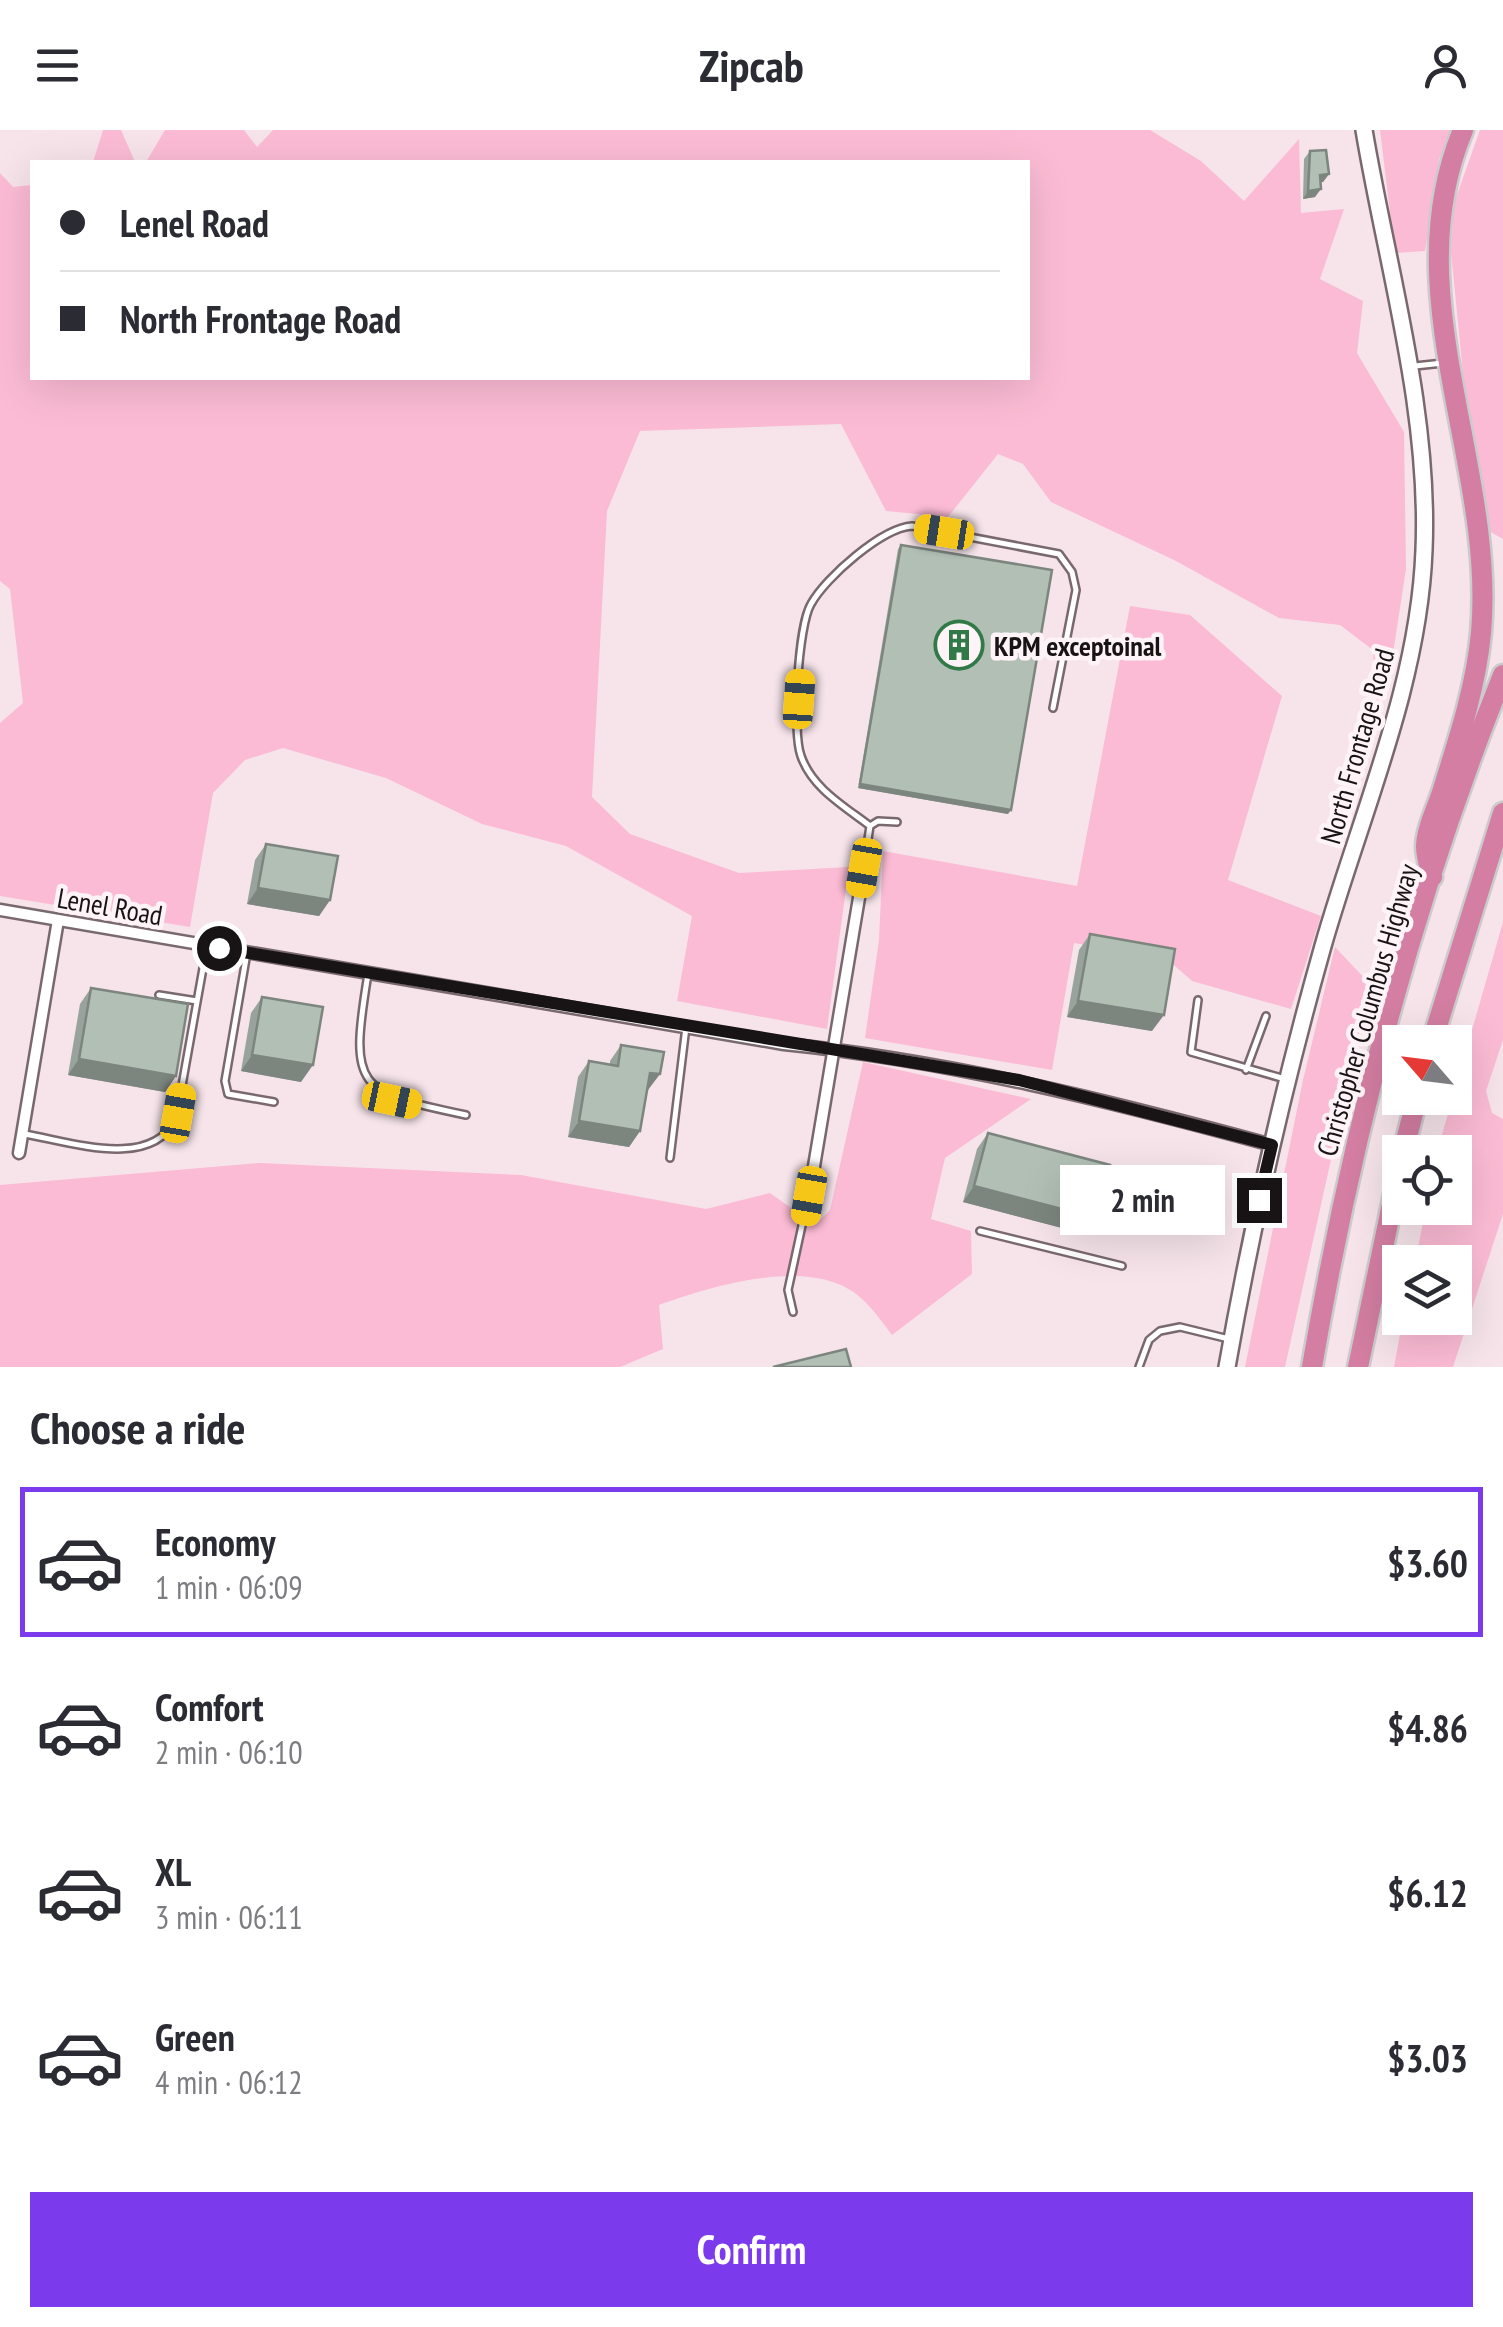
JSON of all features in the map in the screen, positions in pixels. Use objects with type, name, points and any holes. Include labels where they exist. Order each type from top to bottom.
[{"type":"highway","points":[[1432,877],[1426,846],[1471,693],[1483,585],[1475,500],[1450,362],[1436,243],[1448,170],[1463,130]]},
{"type":"highway","name":"Christopher Columbus Highway","points":[[1312,1367],[1367,1102],[1432,877],[1503,674]]},
{"type":"highway","points":[[1437,1025],[1503,813]]},
{"type":"highway","points":[[1358,1367],[1388,1225]]},
{"type":"main road","name":"North Frontage Road","points":[[1226,1367],[1288,1080],[1418,619],[1424,487],[1407,366],[1364,130]]},
{"type":"street","points":[[809,1196],[864,868]]},
{"type":"street","name":"Lenel Road","points":[[0,910],[1019,1080],[1272,1145]]},
{"type":"street","points":[[18,1152],[58,920]]},
{"type":"lane","points":[[1407,366],[1450,362]]},
{"type":"lane","points":[[870,826],[816,781],[805,766],[796,738],[809,608],[882,535],[912,526],[1040,547],[1064,559],[1076,590],[1053,708]]},
{"type":"lane","points":[[864,868],[870,826],[878,821],[897,822]]},
{"type":"lane","points":[[22,1134],[123,1148],[150,1146],[161,1140],[176,1119],[207,946]]},
{"type":"lane","points":[[247,953],[225,1080],[228,1094],[274,1102]]},
{"type":"lane","points":[[368,974],[359,1040],[368,1078],[392,1100],[466,1115]]},
{"type":"lane","points":[[159,995],[197,1001]]},
{"type":"lane","points":[[1198,1000],[1191,1052],[1288,1080]]},
{"type":"lane","points":[[1246,1070],[1266,1016]]},
{"type":"lane","points":[[670,1158],[686,1027]]},
{"type":"lane","points":[[792,1312],[788,1290],[809,1196]]},
{"type":"lane","points":[[980,1232],[1122,1266]]},
{"type":"lane","points":[[1139,1367],[1149,1340],[1169,1328],[1232,1340]]},
{"type":"shaded area","points":[[103,130],[121,130],[134,160],[94,160]]},
{"type":"shaded area","points":[[165,130],[244,130],[257,147],[273,130],[1150,130],[1201,161],[1244,201],[1299,139],[1301,213],[1344,209],[1320,279],[1363,301],[1357,353],[1404,432],[1406,569],[1390,673],[1377,710],[1373,650],[1340,625],[1279,618],[1176,561],[1051,502],[1023,464],[998,454],[948,517],[886,511],[841,424],[640,431],[607,511],[592,797],[630,834],[739,873],[849,867],[827,1029],[677,1001],[692,916],[566,846],[482,824],[386,778],[283,748],[245,760],[213,793],[190,927],[0,896],[0,723],[23,703],[10,589],[0,581],[0,173],[13,187],[30,185],[30,380],[1030,380],[1030,160],[147,160]]},
{"type":"shaded area","points":[[1380,130],[1453,130],[1439,159],[1425,251],[1395,253]]},
{"type":"shaded area","points":[[1480,130],[1503,130],[1503,539],[1478,525],[1451,252],[1454,203]]},
{"type":"shaded area","points":[[1130,606],[1190,615],[1282,696],[1228,880],[1321,916],[1291,1009],[1192,981],[1167,959],[1074,943],[1052,1070],[865,1038],[879,940],[883,851],[1077,886]]},
{"type":"shaded area","points":[[1503,922],[1503,1040],[1486,1091],[1492,1113],[1503,1119],[1503,1214],[1472,1309],[1472,1245],[1418,1245],[1423,1225],[1472,1225],[1472,1135],[1442,1135],[1448,1115],[1472,1115],[1472,1030]]},
{"type":"shaded area","points":[[1335,947],[1370,984],[1285,1367],[1245,1367],[1303,1080]]},
{"type":"shaded area","points":[[863,1062],[1031,1099],[945,1158],[931,1219],[971,1231],[972,1274],[892,1335],[862,1299],[842,1286],[818,1278],[791,1276],[734,1283],[659,1305],[663,1349],[620,1367],[0,1367],[0,1185],[260,1163],[521,1175],[706,1209],[770,1193],[815,1225],[830,1210]]},
{"type":"shaded area","points":[[1400,1335],[1463,1335],[1453,1367],[1394,1367]]},
{"type":"building","points":[[1326,150],[1329,174],[1320,175],[1321,189],[1308,191],[1310,151]]},
{"type":"building","name":"KPM exceptoinal","points":[[901,545],[1052,570],[1011,810],[860,784]]},
{"type":"building","points":[[266,844],[338,856],[330,900],[258,888]]},
{"type":"building","points":[[1090,934],[1175,949],[1164,1015],[1078,1001]]},
{"type":"building","points":[[91,988],[188,1004],[176,1076],[79,1059]]},
{"type":"building","points":[[262,997],[323,1007],[313,1065],[252,1055]]},
{"type":"building","points":[[621,1045],[664,1052],[660,1074],[650,1073],[640,1131],[579,1121],[589,1061],[618,1066]]},
{"type":"building","points":[[988,1133],[1110,1165],[1096,1218],[974,1186]]},
{"type":"building","points":[[846,1349],[851,1367],[773,1367]]},
{"type":"place","name":"KPM exceptoinal","points":[[959,645]]},
{"type":"route","points":[[219,948],[784,1044],[881,1054],[1108,1100],[1272,1145],[1259,1200]]}]
